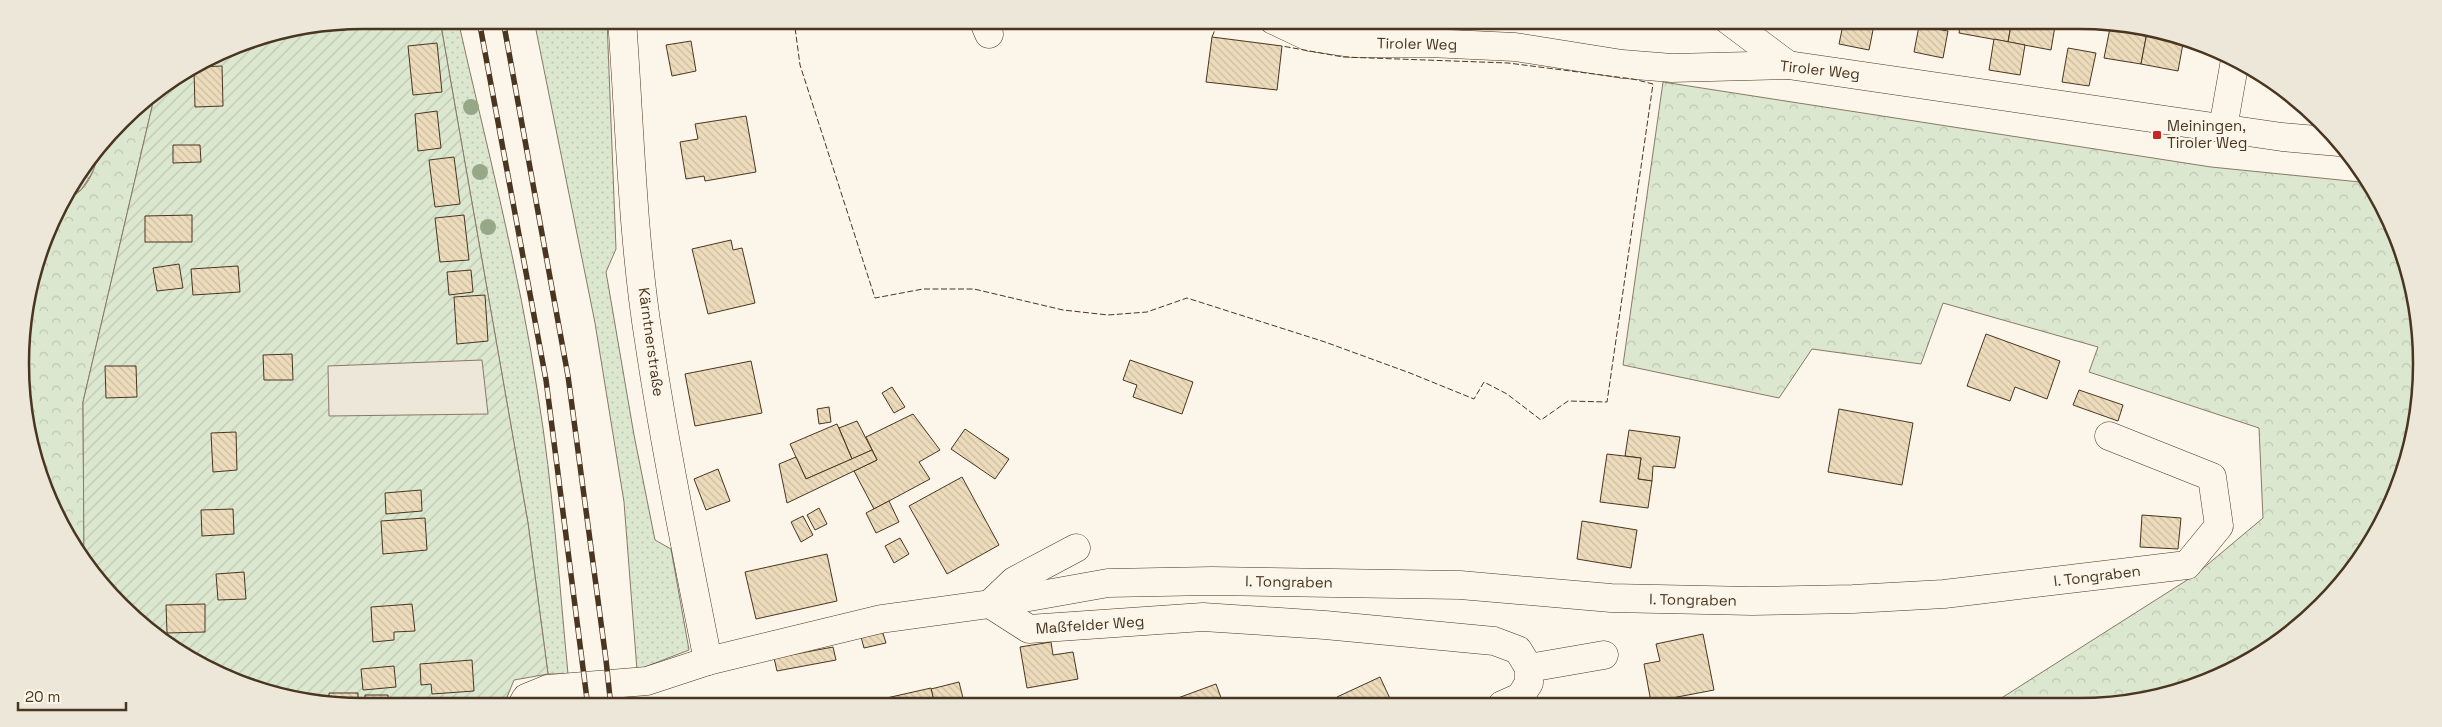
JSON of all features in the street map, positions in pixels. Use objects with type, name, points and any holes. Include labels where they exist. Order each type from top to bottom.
[{"type":"street","name":"Kärntnerstraße","points":[[623,29],[636,225],[648,339],[673,485],[708,660]]},
{"type":"street","name":"Tiroler Weg","points":[[1292,29],[1309,37],[1351,44],[1429,43],[1515,46],[1622,64],[1672,68],[1788,64],[2282,137],[2328,141]]},
{"type":"street","points":[[1740,29],[1788,64]]},
{"type":"street","points":[[2223,128],[2234,67]]},
{"type":"street","name":"I. Tongraben","points":[[990,604],[1108,583],[1212,581],[1460,585],[1611,598],[1752,601],[1853,599],[1944,594],[2187,565],[2219,526],[2212,477],[2109,436]]},
{"type":"street","points":[[526,698],[548,690],[647,681],[708,660],[881,619],[990,604],[1014,581],[1076,548]]},
{"type":"street","name":"Maßfelder Weg","points":[[990,604],[1029,629],[1203,617],[1325,625],[1494,641],[1518,650],[1529,668]]},
{"type":"street","points":[[1518,698],[1529,683],[1529,668],[1604,655]]},
{"type":"green space","points":[[342,29],[442,29],[528,523],[548,674],[514,680],[507,698],[342,698],[277,687],[235,673],[196,653],[160,629],[127,600],[98,567],[84,547],[83,402],[153,104],[178,85],[215,63],[277,40]]},
{"type":"green space","points":[[442,29],[460,29],[521,301],[548,464],[568,674],[548,674],[528,523]]},
{"type":"green space","points":[[536,29],[607,29],[616,249],[606,272],[634,435],[655,540],[671,549],[689,650],[637,670],[624,502],[595,323]]},
{"type":"green space","points":[[1663,82],[2211,167],[2359,182],[2379,215],[2388,235],[2407,298],[2413,342],[2413,385],[2407,429],[2388,492],[2379,512],[2357,549],[2330,584],[2282,629],[2227,664],[2165,687],[2100,698],[2001,698],[2195,575],[2263,518],[2259,428],[2089,372],[2098,347],[1943,303],[1921,364],[1812,349],[1779,398],[1623,365]]},
{"type":"green space","points":[[153,104],[83,402],[84,547],[63,512],[40,450],[29,385],[29,342],[35,298],[54,235],[75,194],[81,190],[92,174],[96,163],[112,143]]},
{"type":"green space","points":[[98,160],[96,167],[81,190],[76,192]]},
{"type":"shaded area","points":[[482,360],[488,414],[329,416],[328,366]]},
{"type":"building","points":[[1842,29],[1873,29],[1869,50],[1839,44]]},
{"type":"building","points":[[1918,29],[1948,31],[1943,58],[1914,52]]},
{"type":"building","points":[[1960,29],[2010,29],[2008,42],[1959,33]]},
{"type":"building","points":[[2010,29],[2054,29],[2051,50],[2008,42]]},
{"type":"building","points":[[2110,30],[2146,36],[2141,64],[2104,58]]},
{"type":"building","points":[[2146,36],[2183,46],[2178,71],[2141,64]]},
{"type":"building","points":[[1212,37],[1282,46],[1277,90],[1206,82]]},
{"type":"building","points":[[1994,39],[2025,45],[2020,75],[1989,70]]},
{"type":"building","points":[[691,41],[696,71],[672,76],[666,45]]},
{"type":"building","points":[[437,43],[442,92],[413,95],[408,46]]},
{"type":"building","points":[[2068,48],[2096,53],[2089,86],[2062,82]]},
{"type":"building","points":[[222,66],[223,106],[195,107],[194,75],[209,67]]},
{"type":"building","points":[[437,111],[441,148],[418,151],[415,114]]},
{"type":"building","points":[[746,116],[756,172],[705,181],[704,176],[686,179],[680,142],[698,139],[695,124]]},
{"type":"building","points":[[173,145],[200,145],[201,162],[173,163]]},
{"type":"building","points":[[454,157],[460,204],[435,207],[429,160]]},
{"type":"building","points":[[192,215],[192,242],[145,242],[145,216]]},
{"type":"building","points":[[464,215],[469,260],[440,262],[435,218]]},
{"type":"building","points":[[731,240],[733,250],[742,248],[755,303],[708,314],[692,249]]},
{"type":"building","points":[[179,264],[183,288],[157,291],[153,268]]},
{"type":"building","points":[[238,266],[240,292],[193,295],[191,269]]},
{"type":"building","points":[[471,270],[473,292],[449,295],[447,272]]},
{"type":"building","points":[[485,295],[488,341],[457,344],[454,297]]},
{"type":"building","points":[[1986,334],[2060,361],[2047,399],[2015,387],[2010,401],[1967,386]]},
{"type":"building","points":[[292,354],[293,380],[264,380],[263,355]]},
{"type":"building","points":[[1130,360],[1193,382],[1182,414],[1133,397],[1137,385],[1123,380]]},
{"type":"building","points":[[751,361],[762,413],[695,426],[685,374]]},
{"type":"building","points":[[105,366],[136,366],[137,397],[106,398]]},
{"type":"building","points":[[892,387],[905,407],[894,413],[882,393]]},
{"type":"building","points":[[2079,390],[2123,405],[2118,421],[2073,405]]},
{"type":"building","points":[[829,407],[831,422],[819,424],[817,409]]},
{"type":"building","points":[[1839,409],[1913,423],[1902,485],[1828,472]]},
{"type":"building","points":[[913,414],[940,450],[919,462],[930,479],[874,509],[854,471],[877,460],[866,437]]},
{"type":"building","points":[[857,421],[872,450],[852,459],[839,428]]},
{"type":"building","points":[[837,424],[852,459],[806,479],[790,444]]},
{"type":"building","points":[[965,429],[1009,459],[995,479],[951,449]]},
{"type":"building","points":[[1629,430],[1680,437],[1675,468],[1653,466],[1652,481],[1638,479],[1641,458],[1625,456]]},
{"type":"building","points":[[236,432],[237,470],[213,472],[211,433]]},
{"type":"building","points":[[872,450],[877,460],[787,503],[779,464],[796,457],[806,479]]},
{"type":"building","points":[[1607,454],[1641,458],[1638,479],[1652,481],[1648,508],[1600,502]]},
{"type":"building","points":[[718,469],[730,501],[706,510],[694,479]]},
{"type":"building","points":[[962,477],[999,545],[947,574],[909,506]]},
{"type":"building","points":[[421,490],[422,511],[386,514],[385,493]]},
{"type":"building","points":[[889,501],[899,522],[876,533],[866,513]]},
{"type":"building","points":[[819,508],[827,524],[815,530],[807,515]]},
{"type":"building","points":[[233,509],[234,534],[202,536],[201,510]]},
{"type":"building","points":[[2142,515],[2181,518],[2178,549],[2140,547]]},
{"type":"building","points":[[803,516],[813,535],[801,542],[791,522]]},
{"type":"building","points":[[425,518],[427,550],[383,554],[381,521]]},
{"type":"building","points":[[1582,521],[1637,530],[1631,568],[1577,559]]},
{"type":"building","points":[[900,538],[909,554],[894,563],[885,546]]},
{"type":"building","points":[[827,554],[837,601],[756,619],[745,572]]},
{"type":"building","points":[[244,572],[246,599],[218,600],[216,574]]},
{"type":"building","points":[[205,604],[205,632],[167,633],[166,605]]},
{"type":"building","points":[[412,604],[415,631],[394,632],[394,640],[373,642],[371,607]]},
{"type":"building","points":[[881,627],[886,643],[864,648],[860,633]]},
{"type":"building","points":[[1703,634],[1714,690],[1672,698],[1650,698],[1644,664],[1660,661],[1656,644]]},
{"type":"building","points":[[1051,642],[1053,655],[1073,652],[1078,679],[1027,688],[1020,647]]},
{"type":"building","points":[[833,647],[836,660],[777,671],[774,658]]},
{"type":"building","points":[[472,660],[474,691],[432,694],[431,684],[421,685],[420,664]]},
{"type":"building","points":[[394,666],[396,687],[363,690],[361,669]]},
{"type":"building","points":[[1380,677],[1390,698],[1338,698]]},
{"type":"building","points":[[959,682],[963,698],[933,698],[931,689]]},
{"type":"building","points":[[1216,684],[1221,698],[1178,698]]},
{"type":"building","points":[[931,688],[933,698],[887,698]]},
{"type":"building","points":[[329,693],[358,693],[358,698],[329,696]]},
{"type":"building","points":[[365,695],[388,695],[388,698],[365,698]]},
{"type":"railway","points":[[481,29],[546,380],[587,698]]},
{"type":"railway","points":[[505,29],[568,376],[610,698]]},
{"type":"fence","points":[[795,29],[800,65],[875,298],[923,289],[974,289],[1063,310],[1108,315],[1147,312],[1187,298],[1325,342],[1474,399],[1484,382],[1507,394],[1541,420],[1568,401],[1607,402],[1653,84],[1633,79],[1508,63],[1343,57],[1282,46]]},
{"type":"fence","points":[[1212,37],[1215,29]]},
{"type":"place","name":"Meiningen, Tiroler Weg","points":[[2157,135]]}]
